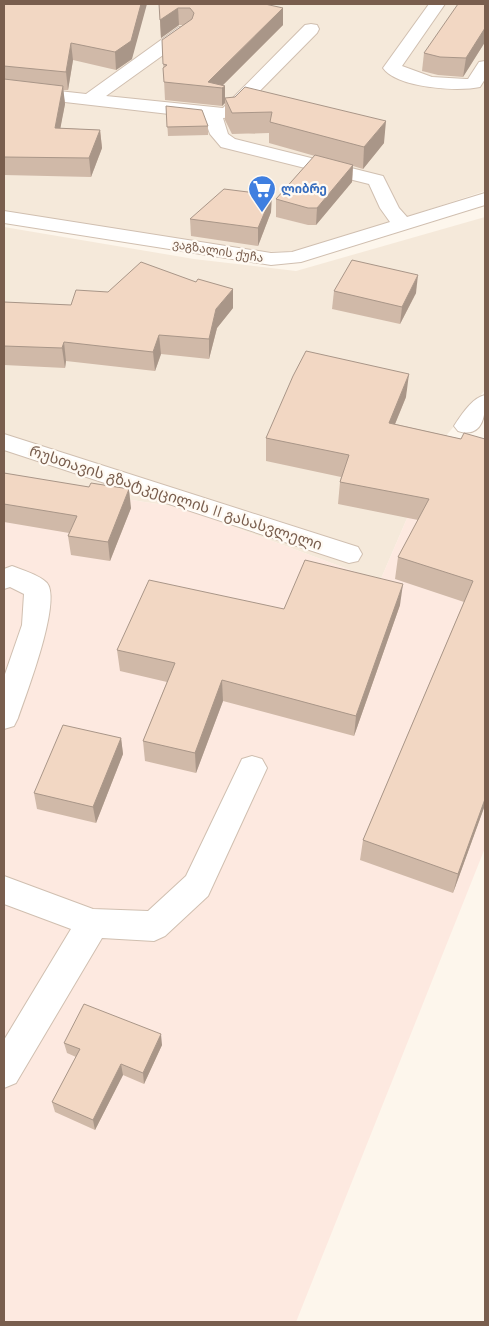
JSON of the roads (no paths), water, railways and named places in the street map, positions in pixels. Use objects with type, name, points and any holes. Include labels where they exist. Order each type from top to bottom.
[{"type":"street","points":[[437,4],[392,68],[399,73],[446,84],[464,86],[474,83],[485,66]]},
{"type":"street","points":[[4,90],[212,113],[228,112],[311,29]]},
{"type":"street","points":[[90,99],[185,31]]},
{"type":"street","points":[[212,113],[219,134],[228,143],[376,180],[385,196],[388,208],[403,224]]},
{"type":"street","name":"ვაგზალის ქუჩა","points":[[4,217],[271,260],[294,258],[485,199]]},
{"type":"street","points":[[466,426],[485,402]]},
{"type":"street","name":"რუსთავის გზატკეცილის II გასასვლელი","points":[[4,442],[348,554]]},
{"type":"street","points":[[4,579],[12,576],[37,589],[35,625],[4,718]]},
{"type":"street","points":[[4,890],[93,923],[154,926],[197,886],[252,768]]},
{"type":"street","points":[[4,1071],[93,923]]},
{"type":"place","name":"ლიბრე","points":[[262,213]]}]
